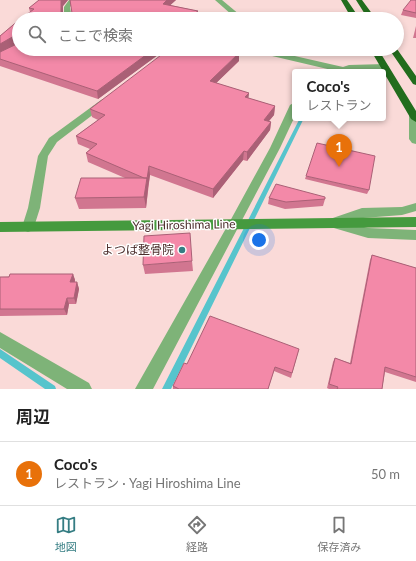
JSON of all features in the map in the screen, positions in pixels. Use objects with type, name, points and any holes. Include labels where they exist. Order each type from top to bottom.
[{"type":"highway","points":[[344,0],[352,12]]},
{"type":"highway","points":[[359,0],[367,12]]},
{"type":"highway","points":[[378,56],[415,118]]},
{"type":"highway","points":[[398,56],[415,79]]},
{"type":"main road","name":"Yagi Hiroshima Line","points":[[0,227],[416,222]]},
{"type":"street","points":[[67,12],[67,7],[73,0]]},
{"type":"street","points":[[218,0],[232,12]]},
{"type":"street","points":[[282,56],[334,69]]},
{"type":"street","points":[[347,69],[385,67]]},
{"type":"street","points":[[28,227],[34,208],[43,156],[53,140],[110,97]]},
{"type":"street","points":[[144,389],[235,224],[275,148],[292,111]]},
{"type":"street","points":[[415,118],[414,138],[416,141]]},
{"type":"street","points":[[331,223],[362,213],[402,211],[416,207]]},
{"type":"street","points":[[331,223],[368,234],[416,235]]},
{"type":"street","points":[[0,339],[83,389]]},
{"type":"building","points":[[39,0],[61,0],[61,12],[30,12],[34,9],[29,8]]},
{"type":"building","points":[[70,0],[167,0],[163,4],[198,11],[72,12]]},
{"type":"building","points":[[411,0],[416,0],[416,13],[403,10]]},
{"type":"building","points":[[12,26],[12,37],[0,44],[0,36]]},
{"type":"building","points":[[12,46],[12,56],[144,56],[97,91],[0,59],[0,52]]},
{"type":"building","points":[[160,56],[236,56],[210,81],[249,93],[245,97],[275,106],[264,120],[271,122],[247,152],[244,151],[213,189],[149,166],[147,179],[86,153],[97,144],[76,136],[105,115],[90,109]]},
{"type":"building","points":[[317,143],[375,156],[369,190],[306,176]]},
{"type":"building","points":[[81,178],[147,178],[144,197],[75,198]]},
{"type":"building","points":[[276,184],[325,197],[325,199],[286,202],[269,198]]},
{"type":"building","points":[[190,233],[192,261],[143,265],[144,236]]},
{"type":"building","points":[[372,255],[416,268],[416,377],[385,367],[382,389],[337,389],[338,387],[329,384],[335,358],[351,364]]},
{"type":"building","points":[[10,274],[73,274],[70,282],[77,282],[74,298],[67,298],[64,309],[0,309],[0,277],[9,277]]},
{"type":"building","points":[[210,316],[299,349],[292,373],[275,367],[268,389],[179,389],[173,386],[184,363],[187,364]]},
{"type":"waterway","points":[[166,389],[300,121]]},
{"type":"waterway","points":[[0,353],[52,389]]},
{"type":"place","name":"Coco's","points":[[339,167]]},
{"type":"place","name":"よつば整骨院","points":[[182,250]]}]
